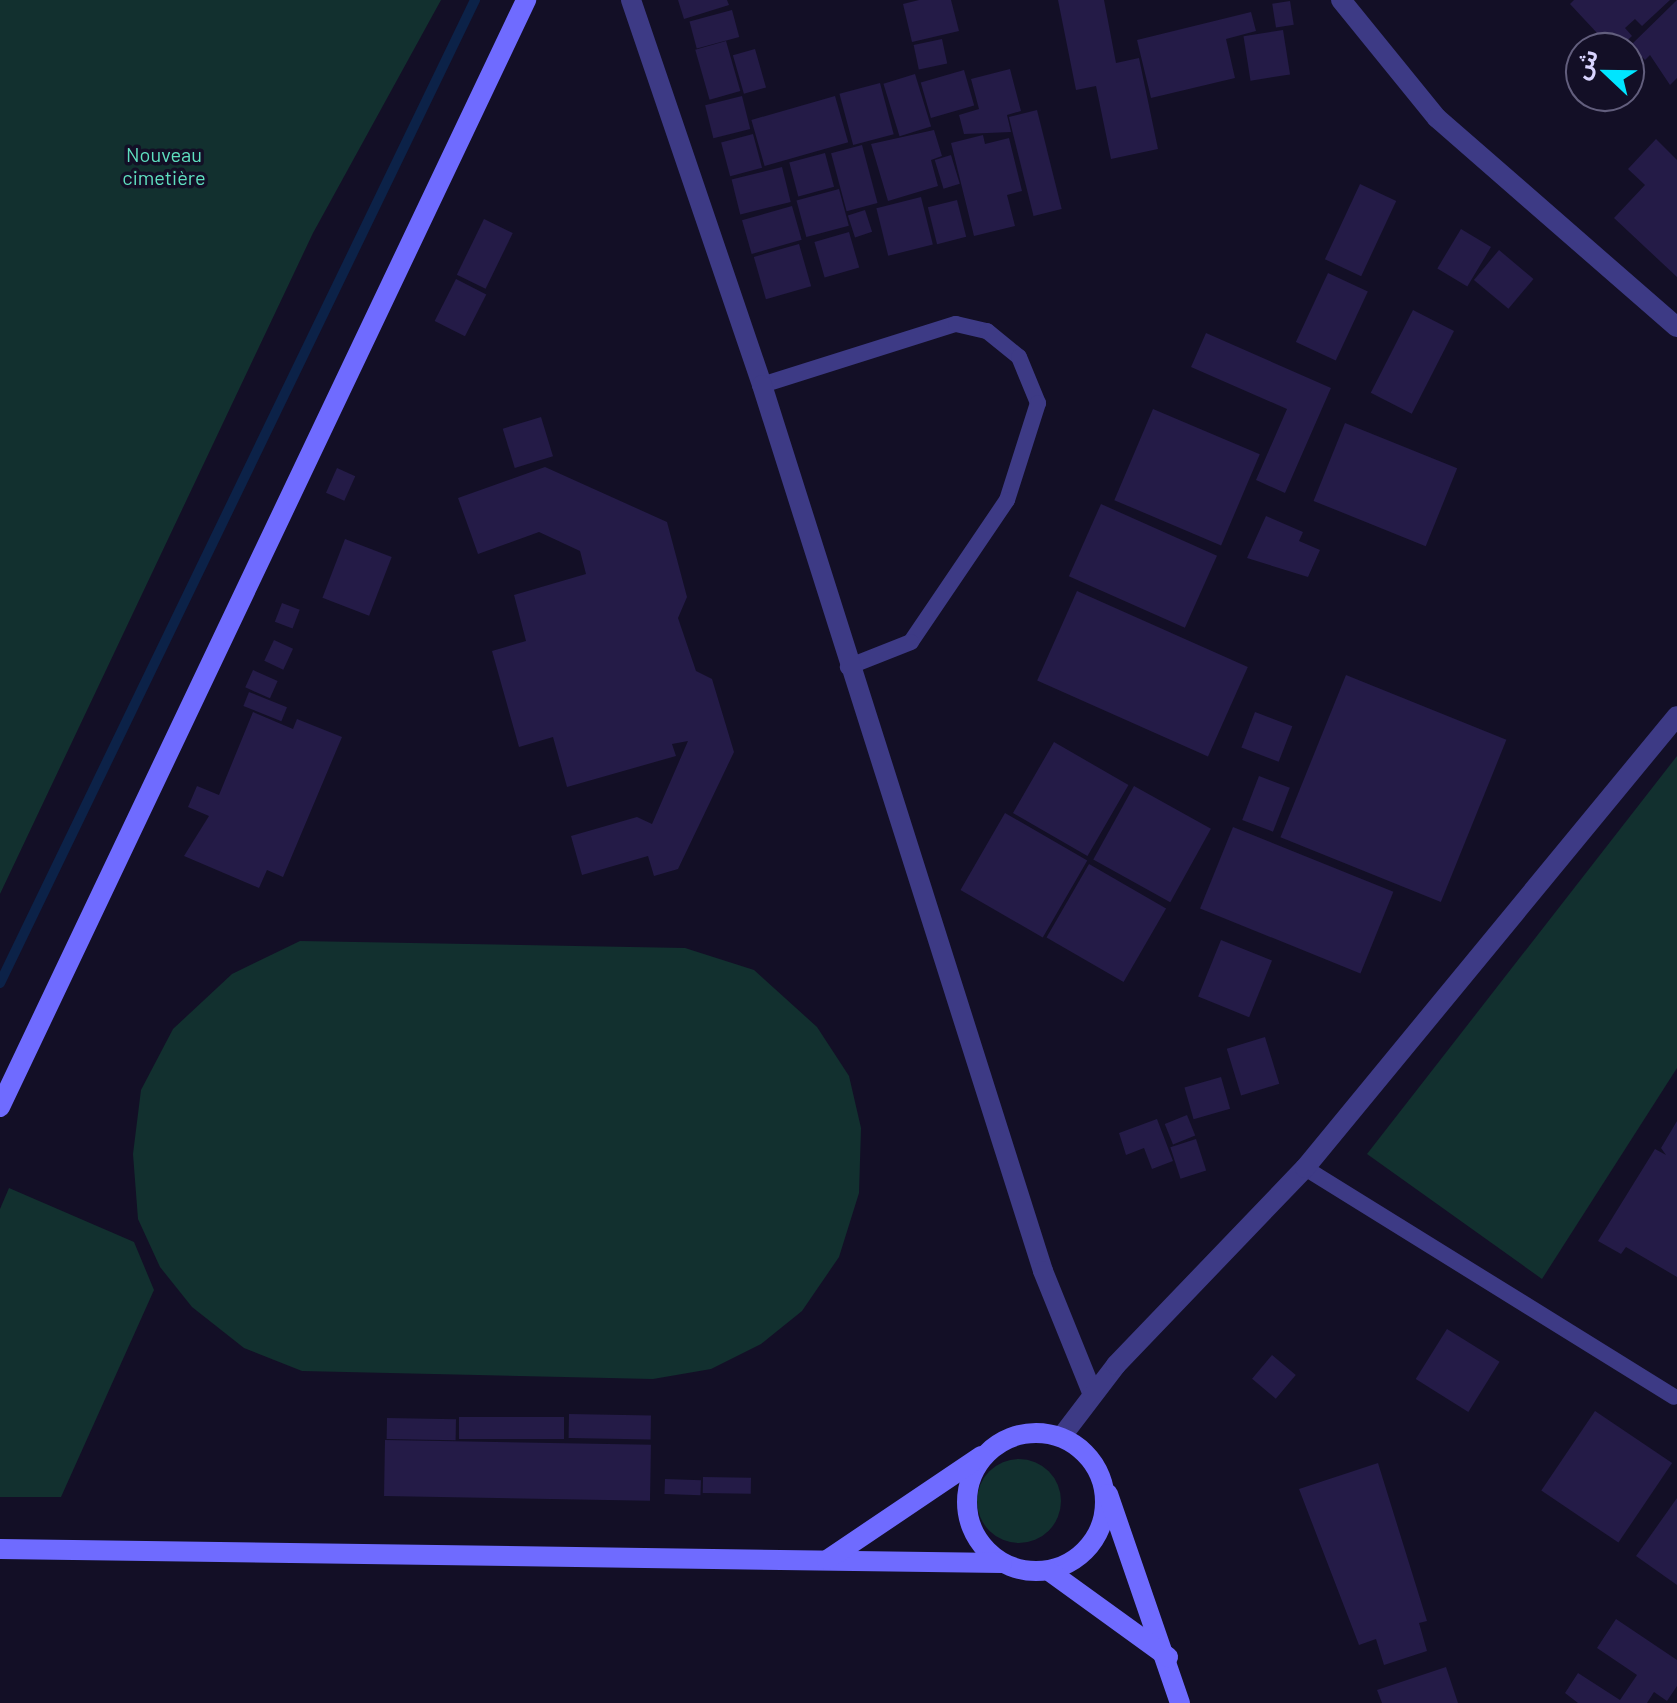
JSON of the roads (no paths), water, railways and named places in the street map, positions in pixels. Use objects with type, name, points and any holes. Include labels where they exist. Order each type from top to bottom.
[{"type":"street","points":[[0,1107],[526,0]]},
{"type":"street","points":[[631,0],[762,385],[848,667],[1043,1271],[1092,1392]]},
{"type":"street","points":[[1341,0],[1437,118],[1677,327]]},
{"type":"street","points":[[1062,1436],[1092,1392],[1305,1168],[1677,716]]},
{"type":"street","points":[[827,1560],[1012,1436],[1062,1436],[1083,1449],[1104,1482],[1168,1657],[1180,1703]]},
{"type":"street","points":[[990,1449],[967,1496],[976,1534],[1002,1563]]},
{"type":"street","points":[[1049,1571],[1076,1560],[1096,1539],[1106,1512],[1104,1482]]},
{"type":"street","points":[[0,1549],[1002,1563],[1049,1571],[1168,1657]]},
{"type":"lane","points":[[762,385],[956,324],[987,331],[1019,357],[1038,403],[1007,500],[911,642],[848,667]]},
{"type":"lane","points":[[1305,1168],[1674,1397]]},
{"type":"waterway","points":[[0,983],[475,0]]},
{"type":"park label","name":"Nouveau cimetière","points":[[164,166]]}]
